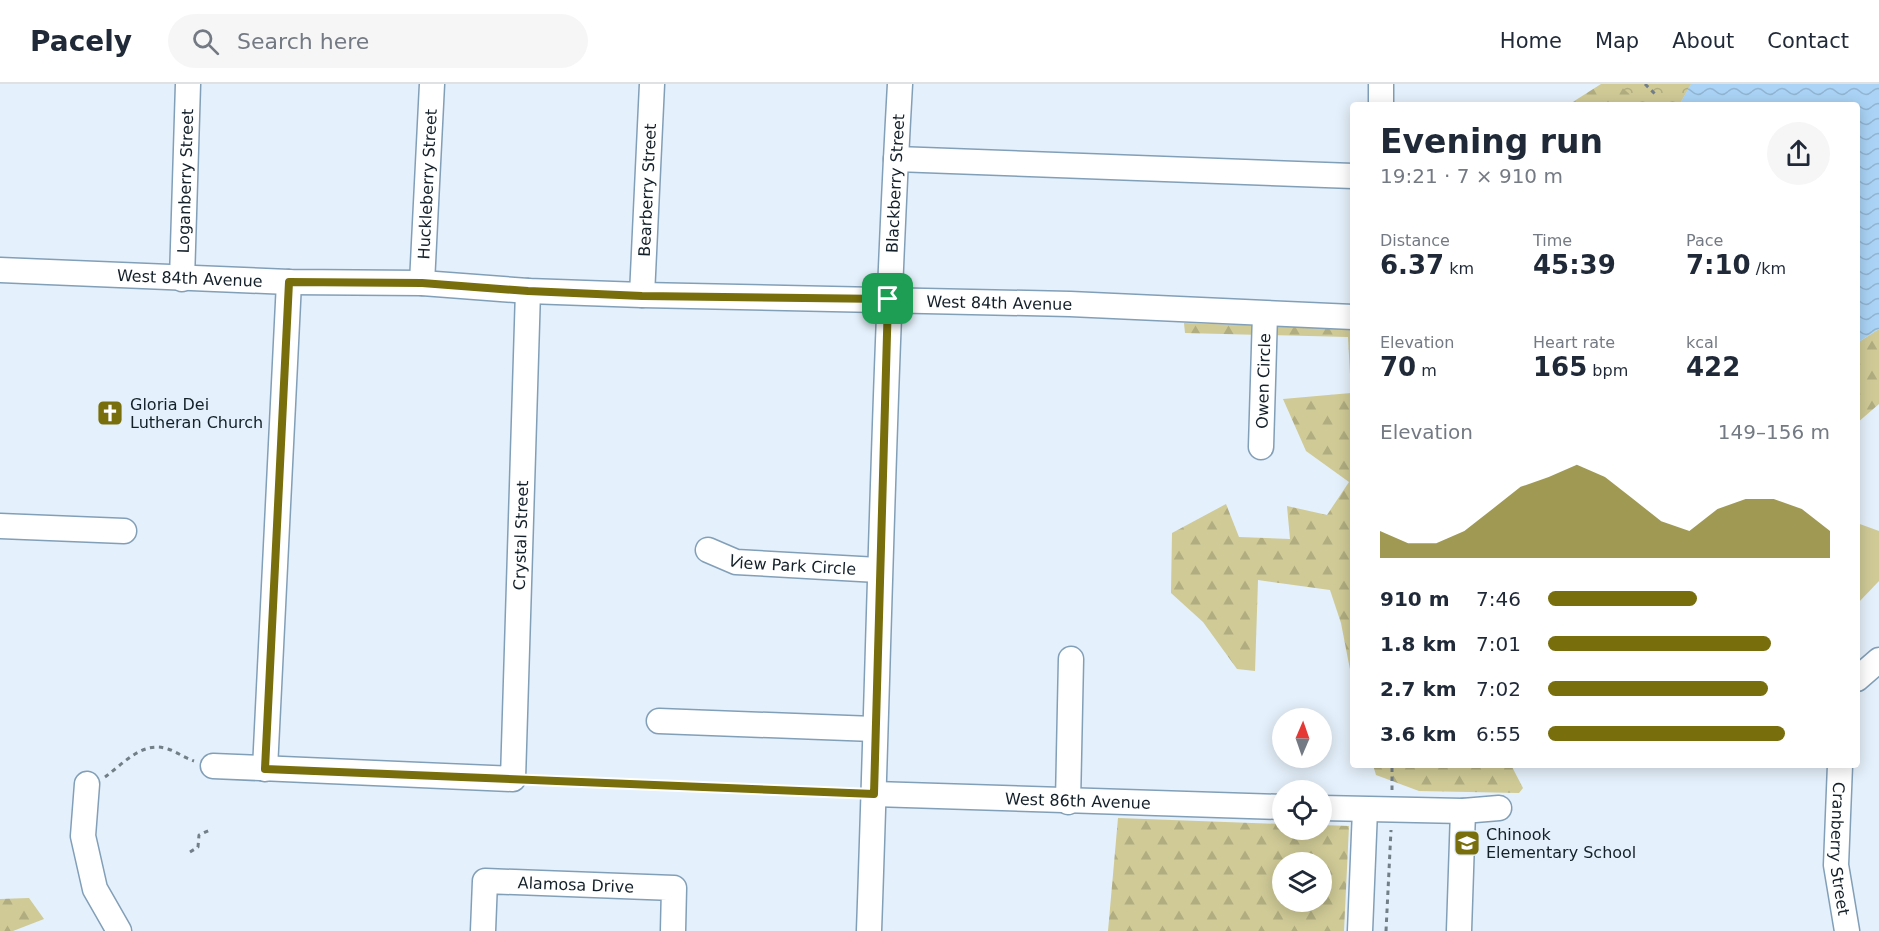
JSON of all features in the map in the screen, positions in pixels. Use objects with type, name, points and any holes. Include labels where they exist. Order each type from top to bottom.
[{"type":"street","name":"Loganberry Street","points":[[182,279],[188,84]]},
{"type":"street","name":"Huckleberry Street","points":[[422,283],[432,84]]},
{"type":"street","name":"Bearberry Street","points":[[642,296],[652,84]]},
{"type":"street","name":"Blackberry Street","points":[[869,931],[878,570],[888,299],[900,84]]},
{"type":"street","points":[[1381,102],[1382,84]]},
{"type":"street","points":[[896,159],[1350,176]]},
{"type":"street","name":"West 84th Avenue","points":[[0,270],[182,279],[422,283],[642,296],[888,299],[1350,317]]},
{"type":"street","points":[[265,769],[289,282]]},
{"type":"street","name":"Crystal Street","points":[[513,779],[528,291]]},
{"type":"street","name":"Owen Circle","points":[[1261,447],[1265,314]]},
{"type":"street","points":[[0,526],[124,531]]},
{"type":"street","name":"View Park Circle","points":[[708,550],[736,562],[878,570]]},
{"type":"street","points":[[1068,802],[1071,659]]},
{"type":"street","points":[[1860,676],[1879,660]]},
{"type":"street","points":[[659,721],[874,729]]},
{"type":"street","points":[[213,766],[513,779]]},
{"type":"street","name":"Cranberry Street","points":[[1840,768],[1836,865],[1847,931]]},
{"type":"street","points":[[87,784],[83,836],[95,889],[119,931]]},
{"type":"street","name":"West 86th Avenue","points":[[874,794],[1272,807]]},
{"type":"street","points":[[1332,808],[1463,810],[1499,808]]},
{"type":"street","points":[[1360,931],[1365,810]]},
{"type":"street","points":[[1459,931],[1463,810]]},
{"type":"street","name":"Alamosa Drive","points":[[483,931],[485,881],[674,888],[673,931]]},
{"type":"path","points":[[1645,84],[1657,96]]},
{"type":"path","points":[[87,784],[106,777],[127,759],[146,748],[156,747],[213,766]]},
{"type":"path","points":[[1392,768],[1392,792]]},
{"type":"path","points":[[513,779],[874,794]]},
{"type":"path","points":[[1386,931],[1392,820]]},
{"type":"path","points":[[190,852],[198,847],[200,835],[210,830]]},
{"type":"green space","points":[[1601,84],[1691,84],[1681,102],[1573,102]]},
{"type":"green space","points":[[1618,84],[1691,84],[1681,102],[1639,102]]},
{"type":"green space","points":[[1184,323],[1350,329],[1350,374],[1348,337],[1185,333]]},
{"type":"green space","points":[[1879,329],[1879,404],[1860,420],[1860,341]]},
{"type":"green space","points":[[1350,393],[1350,670],[1341,623],[1330,590],[1258,580],[1255,671],[1237,669],[1203,622],[1171,593],[1172,533],[1226,504],[1239,537],[1290,539],[1287,506],[1327,515],[1349,482],[1306,451],[1283,399]]},
{"type":"green space","points":[[1860,524],[1879,531],[1879,581],[1860,601]]},
{"type":"green space","points":[[1374,768],[1513,768],[1523,788],[1519,793],[1419,791],[1376,775]]},
{"type":"green space","points":[[1118,818],[1272,824],[1272,840],[1332,840],[1332,825],[1349,826],[1344,931],[1108,931]]},
{"type":"green space","points":[[29,898],[44,919],[13,931],[0,931],[0,899]]},
{"type":"water","points":[[1691,84],[1879,84],[1879,329],[1860,341],[1860,102],[1681,102]]},
{"type":"place","name":"Gloria Dei Lutheran Church","points":[[110,413]]},
{"type":"place","name":"Chinook Elementary School","points":[[1467,843]]},
{"type":"route","points":[[289,282],[422,283],[642,296],[888,299],[878,570],[874,794],[265,769],[289,282]]}]
